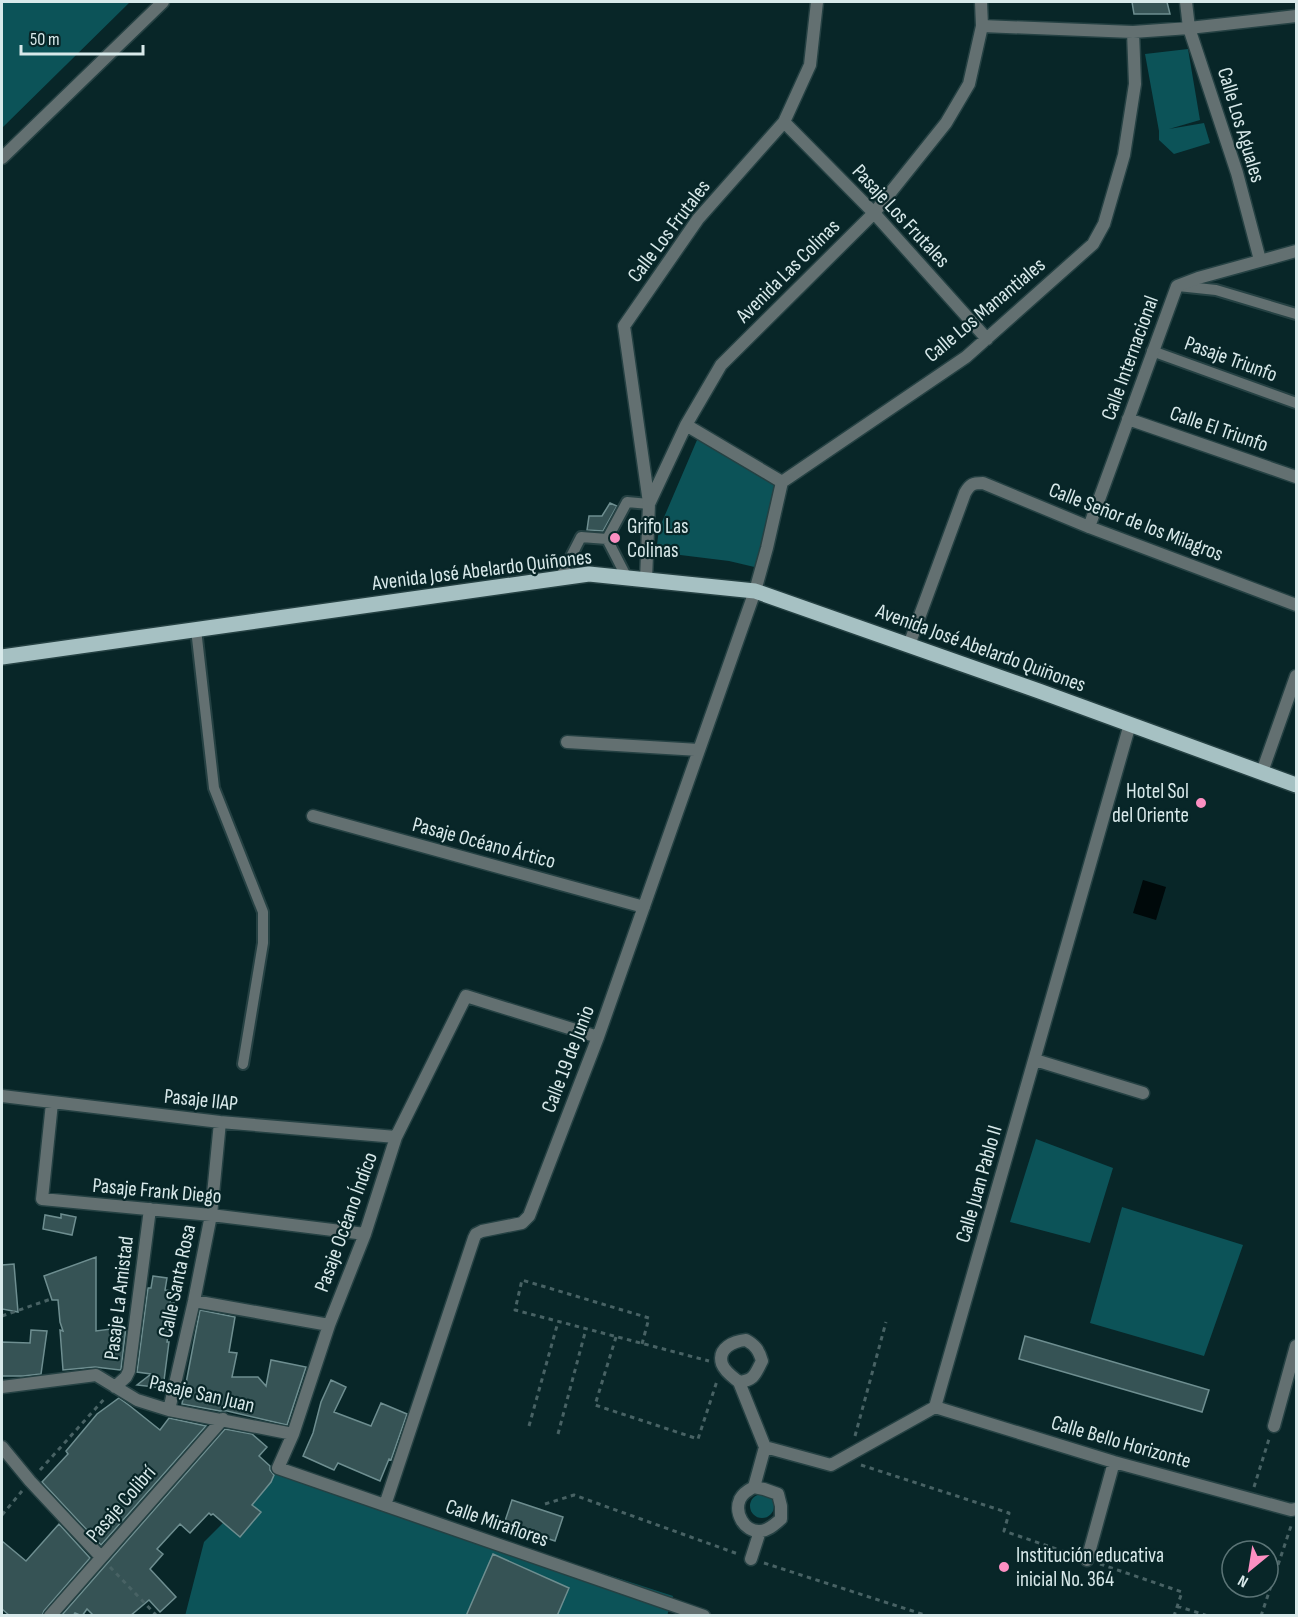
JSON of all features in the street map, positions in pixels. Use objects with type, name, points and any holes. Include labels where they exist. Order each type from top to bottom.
[{"type":"main road","name":"Avenida José Abelardo Quiñones","points":[[2,657],[589,574],[755,591],[1130,724],[1296,786]]},
{"type":"street","points":[[2,158],[162,2]]},
{"type":"street","name":"Calle Los Frutales","points":[[649,504],[624,326],[698,219],[784,122],[810,65],[817,2]]},
{"type":"street","name":"Avenida Las Colinas","points":[[646,580],[649,504],[686,425],[721,366],[874,213],[946,123],[969,84],[982,26],[981,2]]},
{"type":"street","name":"Calle Los Aguales","points":[[1186,2],[1189,28],[1237,173],[1260,261]]},
{"type":"street","points":[[982,26],[1133,32],[1296,16]]},
{"type":"street","name":"Calle Los Manantiales","points":[[782,482],[966,357],[1093,244],[1104,224],[1124,155],[1135,84],[1133,32]]},
{"type":"street","name":"Pasaje Los Frutales","points":[[784,122],[874,213],[987,339]]},
{"type":"street","name":"Calle Internacional","points":[[1089,527],[1152,351],[1178,286],[1198,278],[1296,251]]},
{"type":"street","name":"Calle El Triunfo","points":[[1128,418],[1296,477]]},
{"type":"street","points":[[686,425],[782,482],[755,591]]},
{"type":"street","name":"Calle Señor de los Milagros","points":[[909,645],[965,493],[974,483],[983,483],[1089,527],[1296,605]]},
{"type":"street","name":"Calle 19 de Junio","points":[[384,1505],[476,1234],[522,1223],[529,1216],[598,1037],[755,591]]},
{"type":"street","points":[[1262,772],[1296,676]]},
{"type":"street","name":"Calle Juan Pablo II","points":[[935,1407],[1130,724]]},
{"type":"street","points":[[567,742],[699,750]]},
{"type":"street","name":"Pasaje Océano Ártico","points":[[313,816],[644,907]]},
{"type":"street","name":"Pasaje Océano Índico","points":[[278,1468],[293,1434],[329,1325],[365,1234],[396,1137],[466,996],[598,1037]]},
{"type":"street","points":[[1035,1060],[1143,1093]]},
{"type":"street","name":"Pasaje IIAP","points":[[2,1096],[220,1122],[396,1137]]},
{"type":"street","name":"Pasaje Frank Diego","points":[[52,1103],[42,1199],[211,1215],[365,1234]]},
{"type":"street","name":"Calle Santa Rosa","points":[[169,1410],[211,1215],[220,1122]]},
{"type":"street","name":"Pasaje La Amistad","points":[[115,1387],[129,1371],[150,1209]]},
{"type":"street","points":[[194,1300],[329,1325]]},
{"type":"street","points":[[739,1382],[749,1381],[756,1374],[762,1361],[755,1345],[746,1340],[727,1345],[722,1356],[722,1364],[728,1373],[739,1382],[765,1447],[754,1487]]},
{"type":"street","points":[[1274,1426],[1296,1346]]},
{"type":"street","name":"Pasaje San Juan","points":[[2,1387],[96,1376],[137,1400],[169,1410],[293,1434]]},
{"type":"street","points":[[765,1447],[831,1465],[935,1407]]},
{"type":"street","name":"Calle Bello Horizonte","points":[[935,1407],[1114,1462],[1291,1510],[1295,1514]]},
{"type":"street","name":"Pasaje Colibrí","points":[[50,1616],[222,1419]]},
{"type":"street","points":[[2,1447],[30,1482],[101,1557]]},
{"type":"street","points":[[1087,1560],[1114,1462]]},
{"type":"street","name":"Calle Miraflores","points":[[278,1468],[704,1616]]},
{"type":"street","points":[[754,1487],[778,1494],[781,1506],[781,1519],[771,1528],[760,1531],[749,1528],[741,1521],[738,1511],[739,1501],[745,1492],[754,1487]]},
{"type":"street","points":[[751,1558],[760,1531]]},
{"type":"lane","points":[[1178,286],[1216,290],[1296,314]]},
{"type":"lane","name":"Pasaje Triunfo","points":[[1152,351],[1296,403]]},
{"type":"lane","points":[[607,539],[627,502],[649,504]]},
{"type":"lane","points":[[560,578],[581,537],[607,539]]},
{"type":"lane","points":[[607,539],[627,578]]},
{"type":"lane","points":[[196,629],[214,788],[263,912],[263,943],[243,1064]]},
{"type":"path","points":[[616,1337],[595,1405],[698,1440],[722,1364],[642,1344],[616,1337],[586,1329],[558,1322],[514,1310],[522,1280],[649,1318],[642,1344]]},
{"type":"path","points":[[2,1316],[51,1299]]},
{"type":"path","points":[[529,1426],[558,1322]]},
{"type":"path","points":[[886,1322],[846,1456],[1009,1513],[1004,1531],[1182,1592],[1174,1616]]},
{"type":"path","points":[[558,1434],[586,1329]]},
{"type":"path","points":[[2,1515],[115,1387]]},
{"type":"path","points":[[1250,1499],[1274,1426]]},
{"type":"path","points":[[545,1504],[574,1495],[751,1558],[928,1616]]},
{"type":"path","points":[[1261,1616],[1295,1514]]},
{"type":"path","points":[[101,1557],[157,1616]]},
{"type":"path","points":[[1177,1606],[1208,1616]]},
{"type":"shaded area","points":[[2,2],[130,2],[2,128]]},
{"type":"shaded area","points":[[1188,49],[1200,120],[1169,129],[1204,123],[1210,143],[1174,154],[1159,140],[1145,54]]},
{"type":"shaded area","points":[[701,438],[785,490],[767,570],[729,561],[656,552],[659,529],[697,440]]},
{"type":"shaded area","points":[[1143,880],[1166,887],[1156,920],[1133,913]]},
{"type":"shaded area","points":[[1036,1139],[1113,1168],[1090,1243],[1010,1222]]},
{"type":"shaded area","points":[[1122,1207],[1243,1245],[1204,1356],[1090,1323]]},
{"type":"shaded area","points":[[278,1468],[673,1596],[667,1616],[185,1616],[204,1542]]},
{"type":"shaded area","points":[[762,1494],[771,1497],[774,1506],[771,1515],[762,1518],[753,1515],[750,1506],[753,1497]]},
{"type":"building","points":[[1132,2],[1167,2],[1170,14],[1134,14]]},
{"type":"building","points":[[610,503],[617,506],[603,531],[587,530],[589,516],[602,516]]},
{"type":"building","points":[[61,1214],[76,1217],[72,1235],[43,1229],[45,1215],[61,1218]]},
{"type":"building","points":[[96,1257],[96,1331],[126,1327],[121,1369],[95,1367],[63,1370],[60,1330],[63,1331],[58,1300],[52,1300],[44,1276]]},
{"type":"building","points":[[14,1264],[18,1312],[2,1309],[2,1265]]},
{"type":"building","points":[[153,1276],[167,1278],[165,1290],[172,1291],[170,1303],[174,1303],[167,1342],[169,1342],[163,1388],[137,1385],[151,1374],[137,1372],[148,1288],[151,1288]]},
{"type":"building","points":[[200,1310],[235,1317],[229,1352],[237,1353],[232,1377],[258,1377],[266,1386],[271,1360],[306,1367],[287,1425],[223,1410],[182,1404]]},
{"type":"building","points":[[31,1330],[47,1331],[41,1374],[2,1376],[2,1342],[30,1343]]},
{"type":"building","points":[[1025,1336],[1209,1390],[1202,1412],[1019,1359]]},
{"type":"building","points":[[331,1380],[346,1387],[334,1412],[371,1426],[381,1403],[407,1414],[391,1460],[389,1459],[380,1481],[338,1463],[334,1470],[303,1456]]},
{"type":"building","points":[[119,1398],[160,1430],[169,1418],[206,1426],[101,1545],[42,1482],[68,1454],[66,1451],[97,1414]]},
{"type":"building","points":[[225,1429],[252,1434],[267,1447],[259,1456],[270,1466],[274,1475],[252,1505],[261,1512],[240,1537],[209,1513],[190,1533],[180,1524],[157,1549],[163,1554],[150,1569],[176,1597],[160,1612],[149,1600],[130,1616],[94,1616],[87,1609],[82,1616],[75,1613],[73,1616],[61,1616]]},
{"type":"building","points":[[512,1500],[563,1517],[555,1541],[504,1524]]},
{"type":"building","points":[[59,1524],[90,1558],[42,1616],[10,1616],[2,1609],[2,1541],[26,1561]]},
{"type":"building","points":[[493,1554],[569,1588],[557,1616],[466,1616]]},
{"type":"place","name":"Grifo Las Colinas","points":[[615,538]]},
{"type":"place","name":"Hotel Sol del Oriente","points":[[1201,803]]},
{"type":"place","name":"Institución educativa inicial No. 364","points":[[1004,1567]]}]
